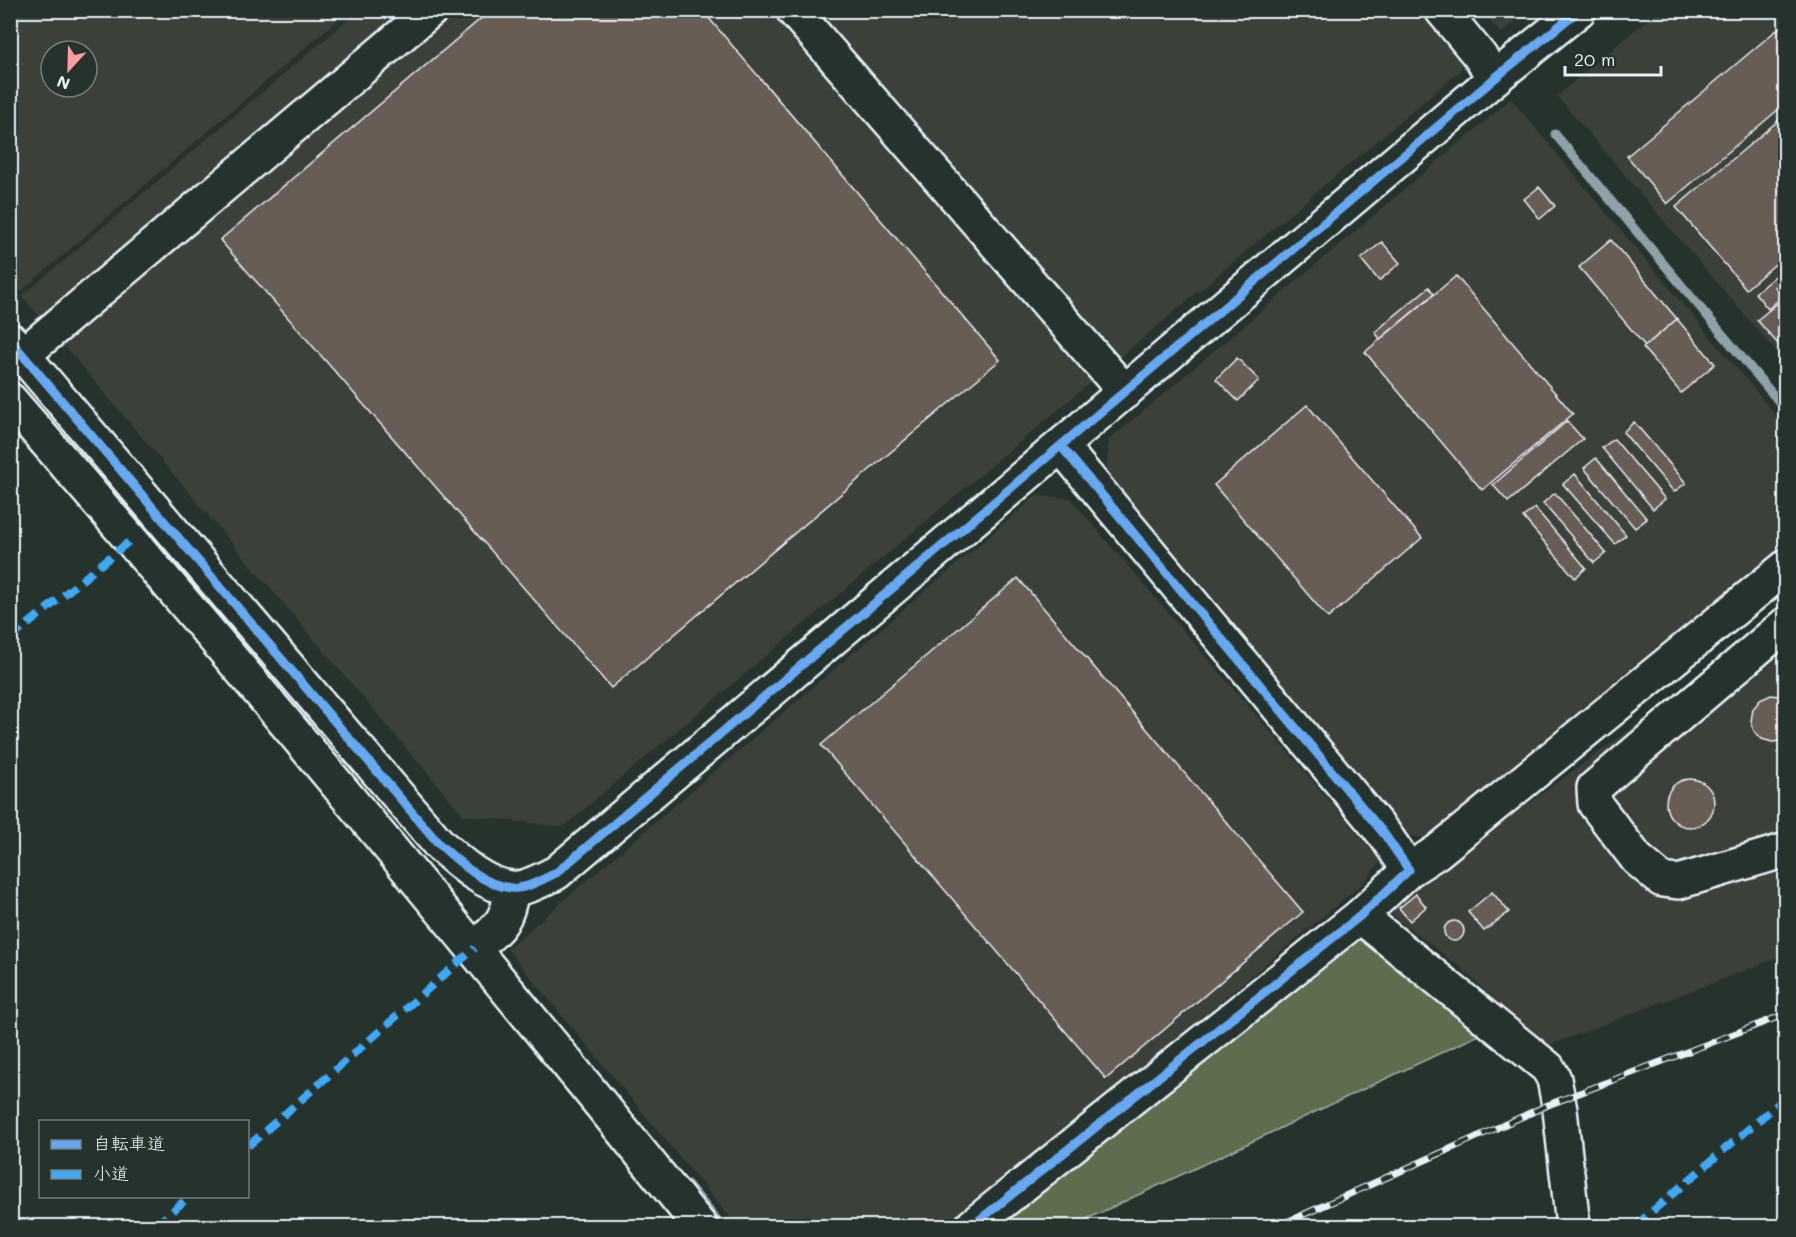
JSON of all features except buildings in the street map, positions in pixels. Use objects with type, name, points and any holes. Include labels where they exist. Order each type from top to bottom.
[{"type":"street","points":[[431,10],[17,347],[439,844],[459,862],[486,880],[512,889],[535,883],[556,873],[1495,78],[1579,10]]},
{"type":"street","points":[[793,10],[1125,392]]},
{"type":"street","points":[[1442,10],[1495,78]]},
{"type":"street","points":[[10,400],[132,539],[475,948],[700,1227]]},
{"type":"street","points":[[1061,446],[1384,835],[1409,870]]},
{"type":"street","points":[[972,1227],[1360,916],[1409,870],[1437,852],[1785,567]]},
{"type":"street","points":[[1785,624],[1594,788],[1595,804],[1637,859],[1662,880],[1678,882],[1785,850]]},
{"type":"street","points":[[475,948],[501,926],[509,909],[512,889]]},
{"type":"street","points":[[1360,916],[1548,1068],[1554,1079],[1560,1110],[1573,1227]]},
{"type":"shaded area","points":[[11,10],[348,11],[20,292],[10,281]]},
{"type":"shaded area","points":[[1428,10],[1463,51],[1461,70],[563,827],[463,815],[22,296],[358,11]]},
{"type":"shaded area","points":[[1481,11],[1528,11],[1501,33]]},
{"type":"shaded area","points":[[1657,11],[1785,11],[1785,362],[1557,96]]},
{"type":"shaded area","points":[[1511,99],[1785,426],[1785,553],[1436,839],[1410,836],[1106,474],[1109,440]]},
{"type":"shaded area","points":[[1036,496],[1070,498],[1381,861],[1363,883],[951,1226],[737,1226],[507,949]]},
{"type":"shaded area","points":[[1785,601],[1785,955],[1545,1047],[1460,967],[1384,909],[1662,706]]},
{"type":"green space","points":[[1361,940],[1491,1031],[1072,1226],[993,1226],[1343,942]]},
{"type":"waterway","points":[[1555,134],[1786,410]]},
{"type":"waterway","points":[[10,381],[21,394]]},
{"type":"waterway","points":[[687,1184],[722,1226]]},
{"type":"railway","points":[[1278,1226],[1548,1105],[1786,1014]]},
{"type":"marked path","points":[[10,639],[132,539]]},
{"type":"marked path","points":[[249,1145],[475,948]]},
{"type":"marked path","points":[[1635,1226],[1786,1097]]},
{"type":"marked path","points":[[155,1226],[188,1198]]},
{"type":"cycle path","points":[[10,340],[439,844],[481,878],[501,886],[522,887],[556,873],[1495,78],[1579,10]]},
{"type":"cycle path","points":[[972,1226],[1360,916],[1409,870],[1385,835],[1061,446]]}]
